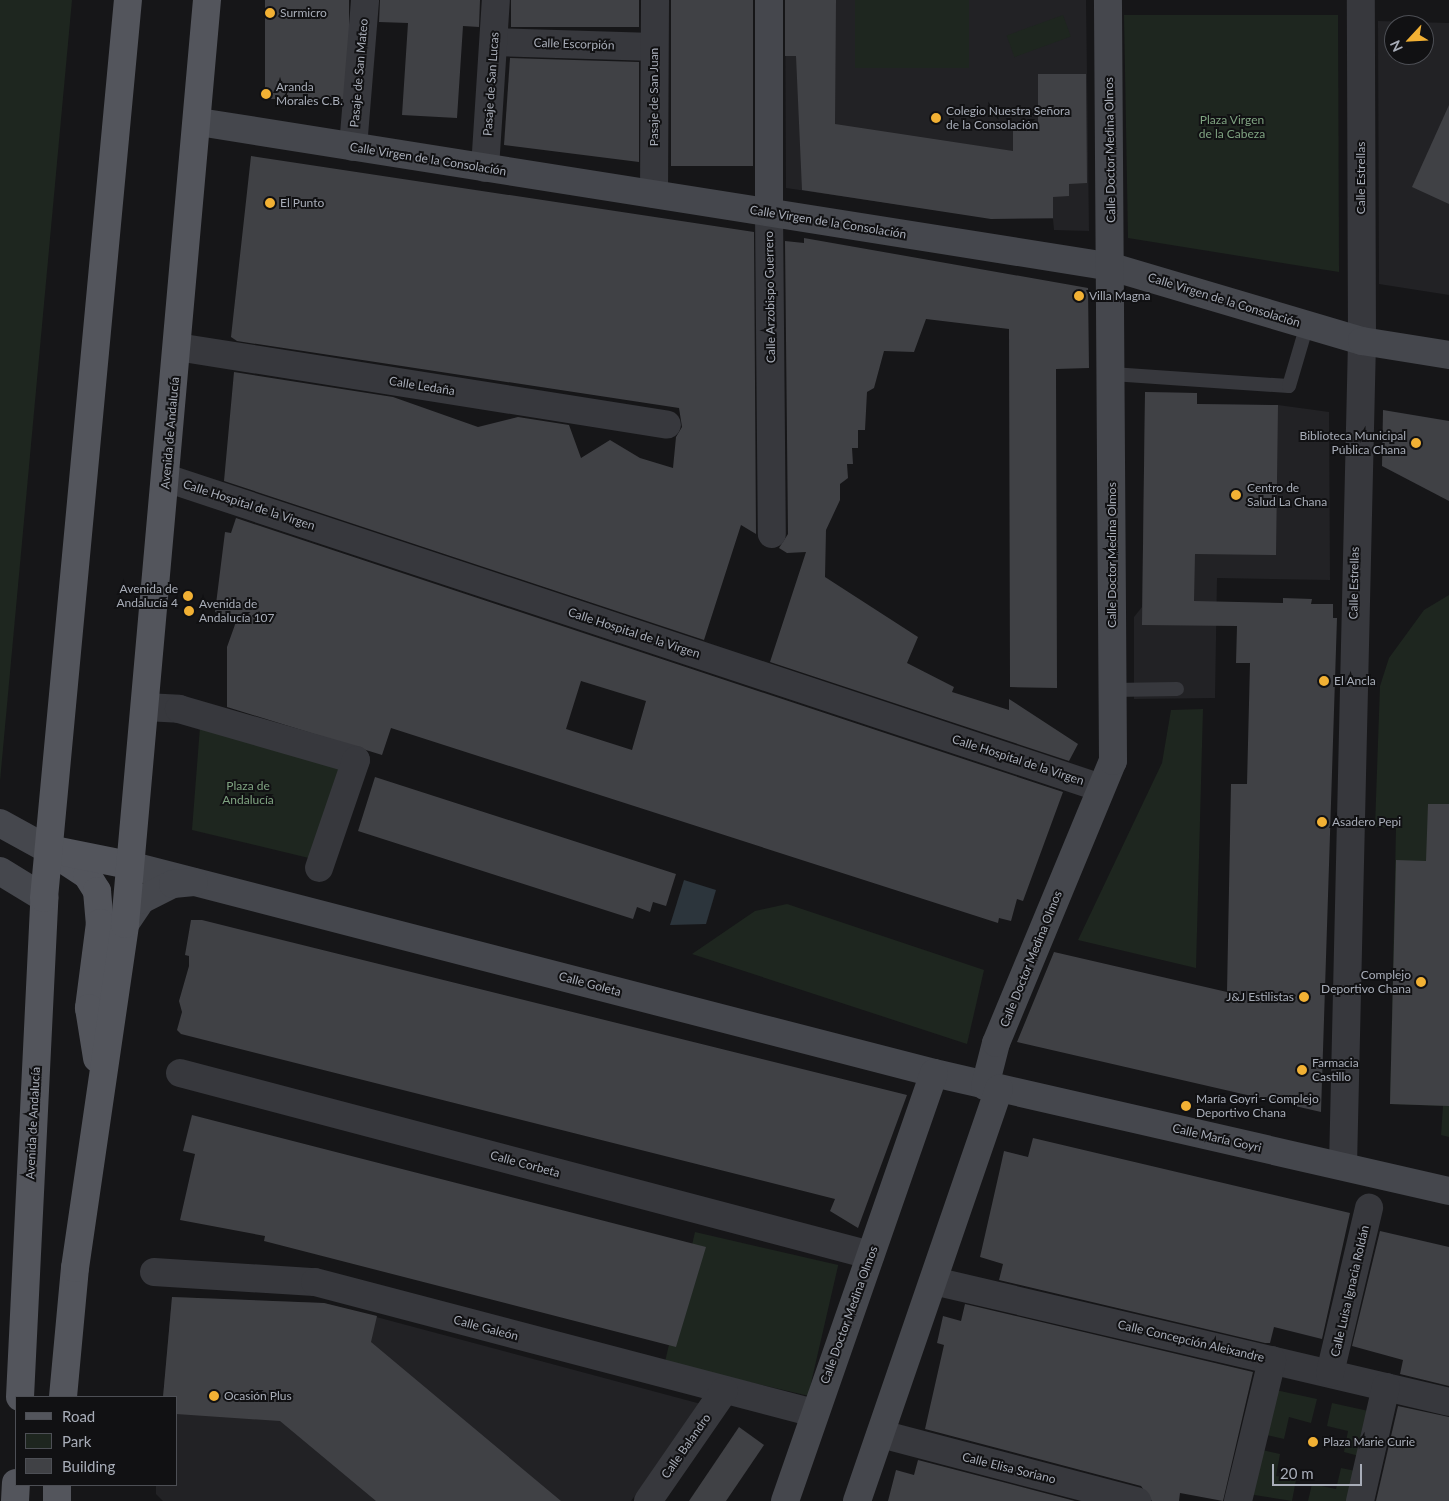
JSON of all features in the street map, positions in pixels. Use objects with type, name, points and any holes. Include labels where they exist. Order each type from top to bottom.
[{"type":"main road","name":"Avenida de Andalucía","points":[[20,1396],[44,898],[128,0]]},
{"type":"main road","name":"Avenida de Andalucía","points":[[63,1396],[76,1268],[125,924],[198,122],[207,0]]},
{"type":"main road","name":"Calle Arzobispo Guerrero","points":[[769,0],[769,212]]},
{"type":"main road","name":"Calle Doctor Medina Olmos","points":[[857,1501],[934,1281],[992,1088],[996,1043],[1113,761],[1112,267],[1108,0]]},
{"type":"main road","name":"Calle Virgen de la Consolación","points":[[198,122],[1112,267],[1362,341],[1449,355]]},
{"type":"main road","points":[[0,823],[49,850],[129,865]]},
{"type":"main road","name":"Avenida de Andalucía","points":[[49,850],[87,875],[101,907],[89,1008],[102,1089]]},
{"type":"main road","name":"Calle Goleta","points":[[129,865],[992,1088]]},
{"type":"main road","points":[[0,872],[44,898]]},
{"type":"main road","name":"Calle Goleta","points":[[125,924],[141,900],[173,884],[195,882]]},
{"type":"main road","name":"Calle Doctor Medina Olmos","points":[[785,1501],[814,1413],[934,1073]]},
{"type":"main road","name":"Calle María Goyri","points":[[992,1088],[1449,1191]]},
{"type":"main road","points":[[15,1501],[16,1486]]},
{"type":"street","name":"Pasaje de San Mateo","points":[[353,147],[365,0]]},
{"type":"street","name":"Pasaje de San Lucas","points":[[485,168],[496,0]]},
{"type":"street","name":"Pasaje de San Juan","points":[[654,194],[655,0]]},
{"type":"street","name":"Calle Estrellas","points":[[1343,1166],[1362,341],[1361,0]]},
{"type":"street","name":"Calle Escorpión","points":[[494,42],[654,47]]},
{"type":"street","name":"Calle Arzobispo Guerrero","points":[[769,212],[772,534]]},
{"type":"street","name":"Calle Ledaña","points":[[178,347],[667,425]]},
{"type":"street","name":"Calle Hospital de la Virgen","points":[[166,478],[1101,788]]},
{"type":"street","points":[[145,707],[179,710],[356,760],[319,868]]},
{"type":"street","name":"Calle Corbeta","points":[[180,1073],[870,1255]]},
{"type":"street","name":"Calle Luisa Ignacia Roldán","points":[[1330,1373],[1369,1208]]},
{"type":"street","name":"Calle Galeón","points":[[154,1272],[315,1282],[724,1391],[814,1413]]},
{"type":"street","name":"Calle Concepción Aleixandre","points":[[934,1281],[1449,1402]]},
{"type":"street","points":[[1238,1501],[1272,1360]]},
{"type":"street","points":[[1360,1501],[1386,1387]]},
{"type":"street","name":"Calle Balandro","points":[[648,1501],[724,1391]]},
{"type":"street","name":"Calle Elisa Soriano","points":[[881,1434],[1138,1501]]},
{"type":"lane","points":[[1112,374],[1289,386],[1307,325]]},
{"type":"lane","points":[[1113,690],[1177,689]]},
{"type":"shaded area","name":"Colegio Nuestra Señora de la Consolación","points":[[785,0],[1086,0],[1089,231],[1054,230],[1053,219],[996,219],[786,188]]},
{"type":"shaded area","points":[[1378,21],[1384,21],[1384,65],[1434,65],[1434,23],[1449,23],[1449,295],[1379,284]]},
{"type":"shaded area","name":"Centro de Salud La Chana","points":[[1145,392],[1197,393],[1197,404],[1278,405],[1329,412],[1330,580],[1217,578],[1215,698],[1134,699],[1134,617],[1142,607]]},
{"type":"shaded area","points":[[684,880],[716,890],[706,924],[670,925]]},
{"type":"shaded area","points":[[172,1297],[324,1303],[701,1404],[631,1501],[163,1501],[156,1494],[156,1486],[178,1486],[178,1396],[163,1396]]},
{"type":"green space","points":[[0,0],[72,0],[0,781]]},
{"type":"green space","points":[[855,0],[969,0],[969,68],[855,68]]},
{"type":"green space","points":[[1063,15],[1071,37],[1014,57],[1007,36]]},
{"type":"green space","name":"Plaza Virgen de la Cabeza","points":[[1124,15],[1338,15],[1339,272],[1128,238]]},
{"type":"green space","name":"Complejo Deportivo Chana","points":[[1449,595],[1449,1137],[1441,1135],[1443,1106],[1390,1104],[1396,828],[1375,827],[1380,686],[1389,658],[1424,610]]},
{"type":"green space","points":[[1203,709],[1196,968],[1078,940],[1162,763],[1171,710]]},
{"type":"green space","name":"Plaza de Andalucía","points":[[200,727],[344,769],[313,859],[192,830]]},
{"type":"green space","points":[[787,904],[984,970],[967,1044],[692,954],[755,911]]},
{"type":"green space","points":[[695,1232],[838,1265],[808,1396],[665,1363]]},
{"type":"green space","points":[[1271,1389],[1317,1399],[1311,1423],[1289,1417],[1284,1439],[1262,1434]]},
{"type":"green space","points":[[1332,1403],[1373,1412],[1363,1457],[1344,1452],[1348,1431],[1327,1426]]},
{"type":"green space","points":[[1258,1449],[1280,1454],[1276,1476],[1296,1480],[1292,1501],[1248,1494]]},
{"type":"green space","points":[[1341,1468],[1360,1472],[1354,1501],[1308,1501],[1312,1484],[1336,1489]]},
{"type":"building","points":[[265,0],[349,0],[349,99],[265,99]]},
{"type":"building","points":[[380,0],[480,0],[479,27],[463,26],[457,118],[402,115],[408,23],[379,22]]},
{"type":"building","points":[[511,0],[639,0],[639,27],[511,27]]},
{"type":"building","points":[[671,0],[753,0],[753,166],[671,166]]},
{"type":"building","points":[[785,0],[836,0],[835,124],[1013,151],[1013,129],[1038,129],[1038,74],[1086,74],[1087,183],[1069,184],[1069,196],[1053,197],[1053,218],[991,219],[802,190],[796,56],[785,56]]},
{"type":"building","points":[[510,58],[639,62],[639,162],[504,145]]},
{"type":"building","points":[[1449,105],[1449,204],[1412,187]]},
{"type":"building","points":[[251,156],[754,232],[756,534],[741,525],[704,640],[224,481],[234,372],[393,397],[478,427],[518,417],[569,425],[581,458],[610,440],[640,458],[673,468],[676,437],[682,427],[679,408],[237,341],[231,337]]},
{"type":"building","points":[[804,238],[1088,288],[1089,368],[1056,369],[1057,688],[1010,687],[1009,329],[926,319],[914,352],[884,351],[874,388],[867,392],[865,430],[858,430],[858,448],[852,448],[853,464],[847,464],[848,478],[840,484],[840,500],[826,530],[825,577],[918,637],[907,663],[954,687],[952,692],[1009,710],[1009,699],[1078,744],[1069,761],[770,662],[806,552],[787,553],[779,548],[788,534],[785,241],[804,243]]},
{"type":"building","points":[[1145,392],[1197,393],[1197,404],[1278,405],[1276,555],[1195,554],[1194,601],[1283,603],[1283,598],[1312,599],[1311,604],[1333,604],[1333,618],[1337,618],[1321,1112],[1017,1042],[1054,952],[1227,992],[1231,784],[1247,784],[1250,663],[1236,663],[1237,626],[1142,625]]},
{"type":"building","name":"Biblioteca Municipal Pública Chana","points":[[1383,410],[1449,421],[1449,501],[1382,466]]},
{"type":"building","points":[[236,518],[1063,792],[1023,901],[1017,899],[1011,921],[999,918],[998,923],[391,728],[382,755],[227,707],[227,647],[237,619],[215,612],[225,532],[231,533]],"holes":[[[581,681],[646,701],[632,750],[566,729]]]},
{"type":"building","points":[[375,777],[676,874],[666,906],[653,902],[650,912],[637,907],[633,919],[358,831]]},
{"type":"building","points":[[1428,804],[1449,804],[1449,1106],[1390,1104],[1396,860],[1426,861]]},
{"type":"building","points":[[191,920],[202,920],[907,1095],[858,1228],[830,1211],[835,1199],[181,1034],[177,1030],[182,1012],[179,1001],[189,966],[189,956],[185,955]]},
{"type":"building","points":[[192,1115],[706,1247],[676,1347],[264,1241],[265,1236],[180,1220],[195,1154],[183,1151]]},
{"type":"building","points":[[1033,1138],[1350,1213],[1322,1339],[1274,1327],[1270,1343],[1265,1343],[999,1280],[1003,1264],[980,1257],[1004,1151],[1028,1157]]},
{"type":"building","points":[[1380,1231],[1449,1247],[1449,1386],[1400,1374],[1403,1360],[1352,1346]]},
{"type":"building","points":[[172,1297],[324,1303],[377,1316],[371,1342],[561,1501],[376,1501],[280,1421],[178,1414],[178,1396],[163,1396]]},
{"type":"building","points":[[965,1304],[1253,1372],[1223,1501],[1180,1493],[1179,1501],[1152,1501],[1141,1486],[925,1429],[944,1345],[937,1343],[943,1316],[961,1321]]},
{"type":"building","points":[[1398,1406],[1449,1417],[1449,1501],[1376,1501]]},
{"type":"building","points":[[739,1427],[764,1445],[726,1501],[689,1501]]},
{"type":"building","points":[[918,1460],[1075,1501],[888,1501],[896,1470],[914,1475]]},
{"type":"place","name":"Surmicro","points":[[270,13]]},
{"type":"place","name":"Aranda Morales C.B.","points":[[266,94]]},
{"type":"place","name":"Colegio Nuestra Señora de la Consolación","points":[[936,118]]},
{"type":"place","name":"El Punto","points":[[270,203]]},
{"type":"place","name":"Villa Magna","points":[[1079,296]]},
{"type":"place","name":"Biblioteca Municipal Pública Chana","points":[[1416,443]]},
{"type":"place","name":"Centro de Salud La Chana","points":[[1236,495]]},
{"type":"place","name":"Avenida de Andalucía 4","points":[[188,596]]},
{"type":"place","name":"Avenida de Andalucía 107","points":[[189,611]]},
{"type":"place","name":"El Ancla","points":[[1324,681]]},
{"type":"place","name":"Asadero Pepi","points":[[1322,822]]},
{"type":"place","name":"Complejo Deportivo Chana","points":[[1421,982]]},
{"type":"place","name":"J&J Estilistas","points":[[1304,997]]},
{"type":"place","name":"Farmacia Castillo","points":[[1302,1070]]},
{"type":"place","name":"María Goyri - Complejo Deportivo Chana","points":[[1186,1106]]},
{"type":"place","name":"Ocasión Plus","points":[[214,1396]]},
{"type":"place","name":"Plaza Marie Curie","points":[[1313,1442]]}]
